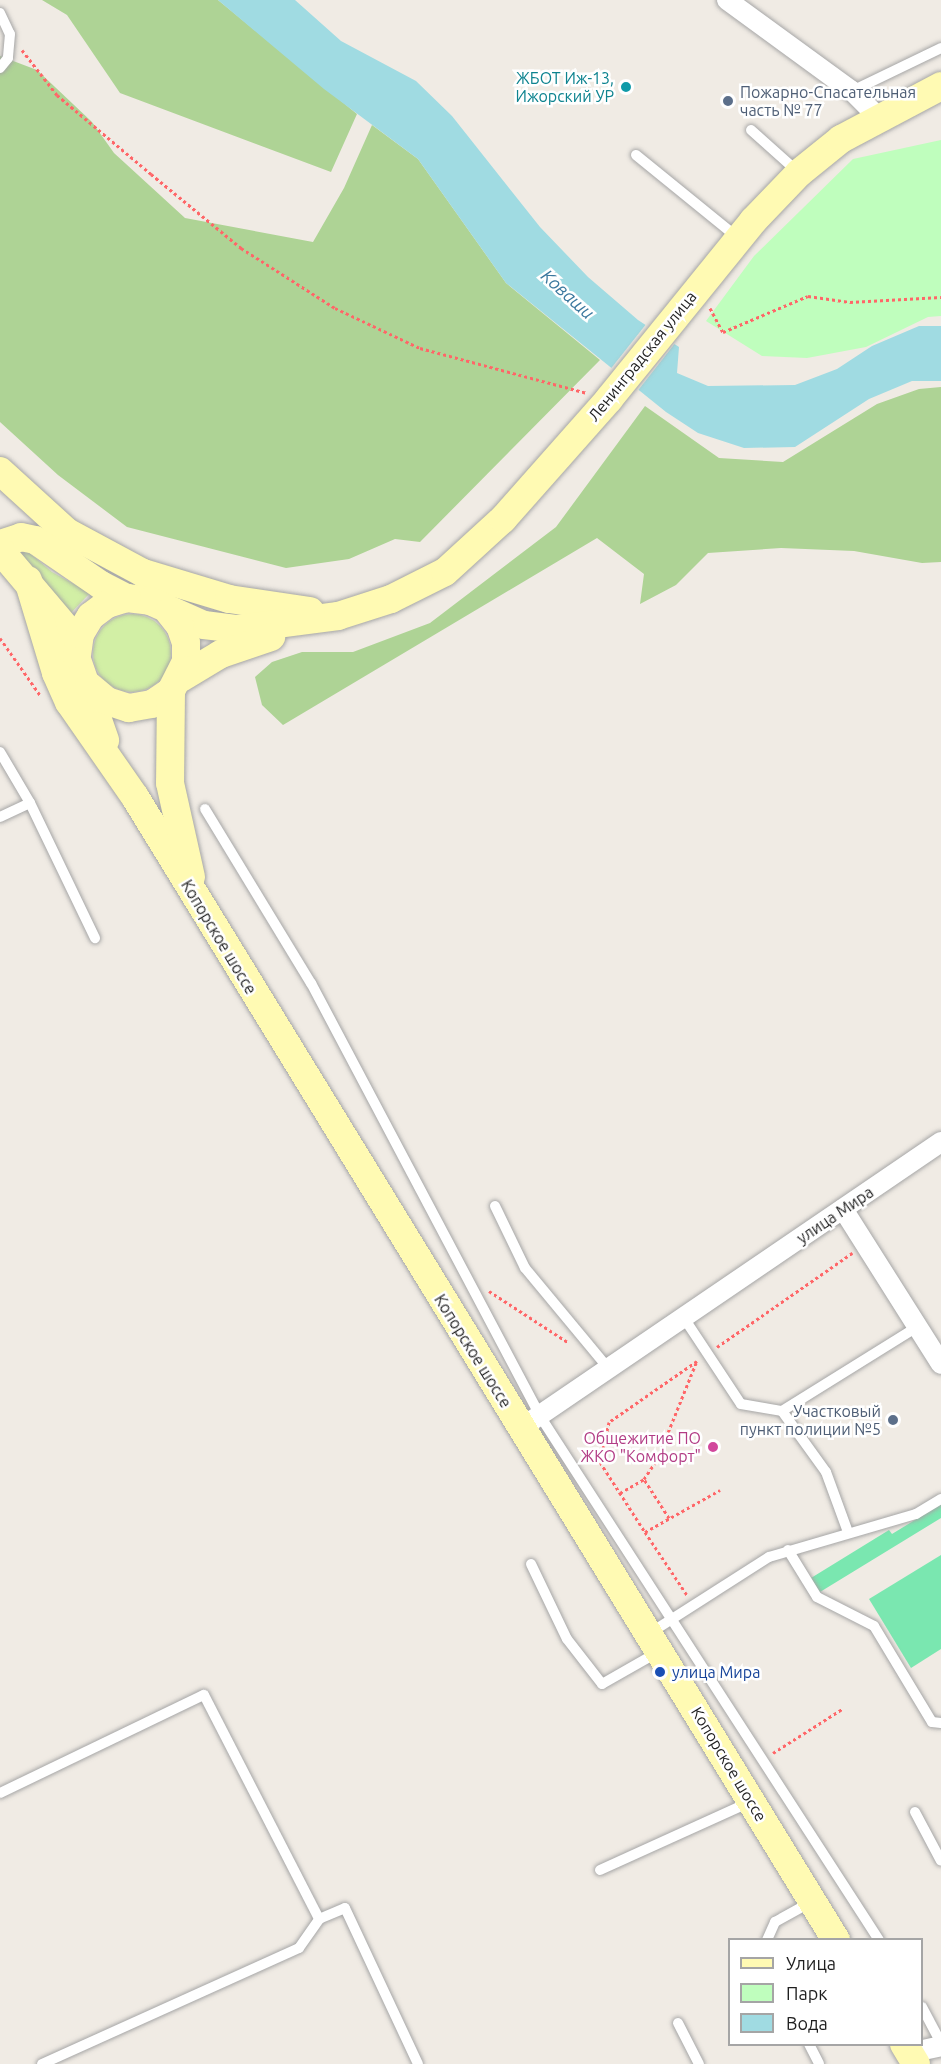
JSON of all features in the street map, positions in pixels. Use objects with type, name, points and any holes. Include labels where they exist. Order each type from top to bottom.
[{"type":"main road","name":"Ленинградская улица","points":[[338,616],[391,599],[445,572],[468,554],[602,397],[700,295],[738,238],[799,173],[841,139],[878,117],[941,86]]},
{"type":"main road","points":[[0,472],[67,532],[143,573],[229,599],[338,616]]},
{"type":"main road","points":[[0,472],[30,519],[61,555],[100,585],[128,598],[150,601],[169,612],[204,625],[238,629],[338,616]]},
{"type":"main road","points":[[0,544],[21,537],[61,555]]},
{"type":"main road","points":[[0,550],[28,580],[66,628],[89,686],[111,762]]},
{"type":"main road","points":[[28,580],[56,673],[69,702],[111,762]]},
{"type":"main road","points":[[77,655],[80,634],[91,616],[108,604],[128,598]]},
{"type":"main road","points":[[169,612],[180,626],[186,643],[186,661],[176,685],[170,783],[197,902]]},
{"type":"main road","points":[[89,686],[107,701],[129,708],[152,704],[176,685],[245,644],[306,630],[338,616]]},
{"type":"main road","name":"Копорское шоссе","points":[[111,762],[197,902],[531,1422],[660,1634],[751,1802],[835,1938]]},
{"type":"street","points":[[727,0],[852,91],[878,117]]},
{"type":"street","name":"улица Мира","points":[[531,1422],[941,1143]]},
{"type":"street","points":[[843,1209],[941,1364]]},
{"type":"street","points":[[910,2054],[940,2045]]},
{"type":"lane","points":[[0,13],[10,34],[8,58],[0,68]]},
{"type":"lane","points":[[852,91],[941,48]]},
{"type":"lane","points":[[751,130],[799,173]]},
{"type":"lane","points":[[636,155],[738,238]]},
{"type":"lane","points":[[0,752],[30,803],[95,938]]},
{"type":"lane","points":[[0,817],[30,803]]},
{"type":"lane","points":[[205,809],[311,983],[531,1422]]},
{"type":"lane","points":[[495,1206],[525,1268],[609,1369]]},
{"type":"lane","points":[[684,1318],[741,1404],[782,1412],[826,1472],[848,1532]]},
{"type":"lane","points":[[782,1412],[917,1328]]},
{"type":"lane","points":[[531,1564],[567,1639],[602,1684],[693,1605],[788,1550],[916,1514],[941,1499]]},
{"type":"lane","points":[[788,1550],[817,1597],[874,1626],[932,1722],[941,1723]]},
{"type":"lane","points":[[660,1634],[762,1760],[878,1938]]},
{"type":"lane","points":[[0,1793],[204,1695],[319,1919]]},
{"type":"lane","points":[[600,1870],[751,1802]]},
{"type":"lane","points":[[915,1812],[941,1861]]},
{"type":"lane","points":[[768,1938],[775,1922],[812,1902]]},
{"type":"lane","points":[[42,2064],[299,1948],[319,1919],[345,1908],[418,2064]]},
{"type":"lane","points":[[923,2011],[940,2045]]},
{"type":"lane","points":[[678,2023],[699,2064]]},
{"type":"lane","points":[[810,2046],[819,2064]]},
{"type":"path","points":[[10,34],[57,95],[99,131],[241,248],[335,308],[420,348],[602,397]]},
{"type":"path","points":[[700,295],[723,332],[808,296],[850,302],[941,297]]},
{"type":"path","points":[[693,1605],[600,1462],[609,1422],[837,1263]]},
{"type":"path","points":[[482,1281],[488,1290],[573,1346]]},
{"type":"path","points":[[620,1493],[644,1479],[657,1460],[697,1361]]},
{"type":"path","points":[[644,1479],[669,1518]]},
{"type":"path","points":[[645,1532],[720,1490]]},
{"type":"path","points":[[762,1760],[842,1709]]},
{"type":"green space","points":[[42,0],[218,0],[357,114],[331,172],[120,93],[67,15]]},
{"type":"green space","points":[[0,56],[37,70],[92,122],[114,153],[185,218],[313,242],[344,188],[372,125],[418,159],[506,283],[600,360],[420,542],[395,539],[349,559],[286,568],[127,527],[58,475],[0,422]]},
{"type":"green space","points":[[941,140],[941,316],[928,317],[866,347],[807,358],[762,356],[706,321],[754,256],[853,159]]},
{"type":"green space","points":[[941,387],[941,562],[922,563],[854,551],[781,548],[708,553],[676,585],[640,604],[644,574],[597,538],[283,725],[262,705],[255,677],[272,662],[302,652],[353,652],[430,623],[556,527],[645,406],[719,458],[783,462],[877,404],[919,389]]},
{"type":"green space","points":[[8,548],[27,551],[52,572],[90,593],[67,617]]},
{"type":"green space","points":[[132,614],[147,617],[160,625],[168,638],[171,653],[168,668],[160,681],[147,689],[132,692],[117,689],[104,681],[96,668],[93,653],[96,638],[104,625],[117,617]]},
{"type":"green space","points":[[941,1504],[941,1518],[820,1592],[811,1578],[889,1530],[892,1534]]},
{"type":"green space","points":[[941,1555],[941,1649],[911,1668],[869,1599]]},
{"type":"water","name":"Коваши","points":[[218,0],[295,0],[341,41],[416,81],[452,116],[540,227],[588,277],[638,320],[679,347],[677,373],[708,386],[795,385],[837,369],[872,346],[919,326],[941,326],[941,381],[912,381],[869,399],[795,447],[744,448],[698,433],[666,412],[506,283],[418,159],[324,89]]},
{"type":"pier","points":[[647,323],[676,342],[636,393],[609,371]]},
{"type":"place","name":"ЖБОТ Иж-13, Ижорский УР","points":[[626,87]]},
{"type":"place","name":"Пожарно-Спасательная часть № 77","points":[[728,101]]},
{"type":"place","name":"Участковый пункт полиции №5","points":[[893,1420]]},
{"type":"place","name":"Общежитие ПО ЖКО \"Комфорт\"","points":[[713,1447]]},
{"type":"place","name":"улица Мира","points":[[660,1672]]}]
